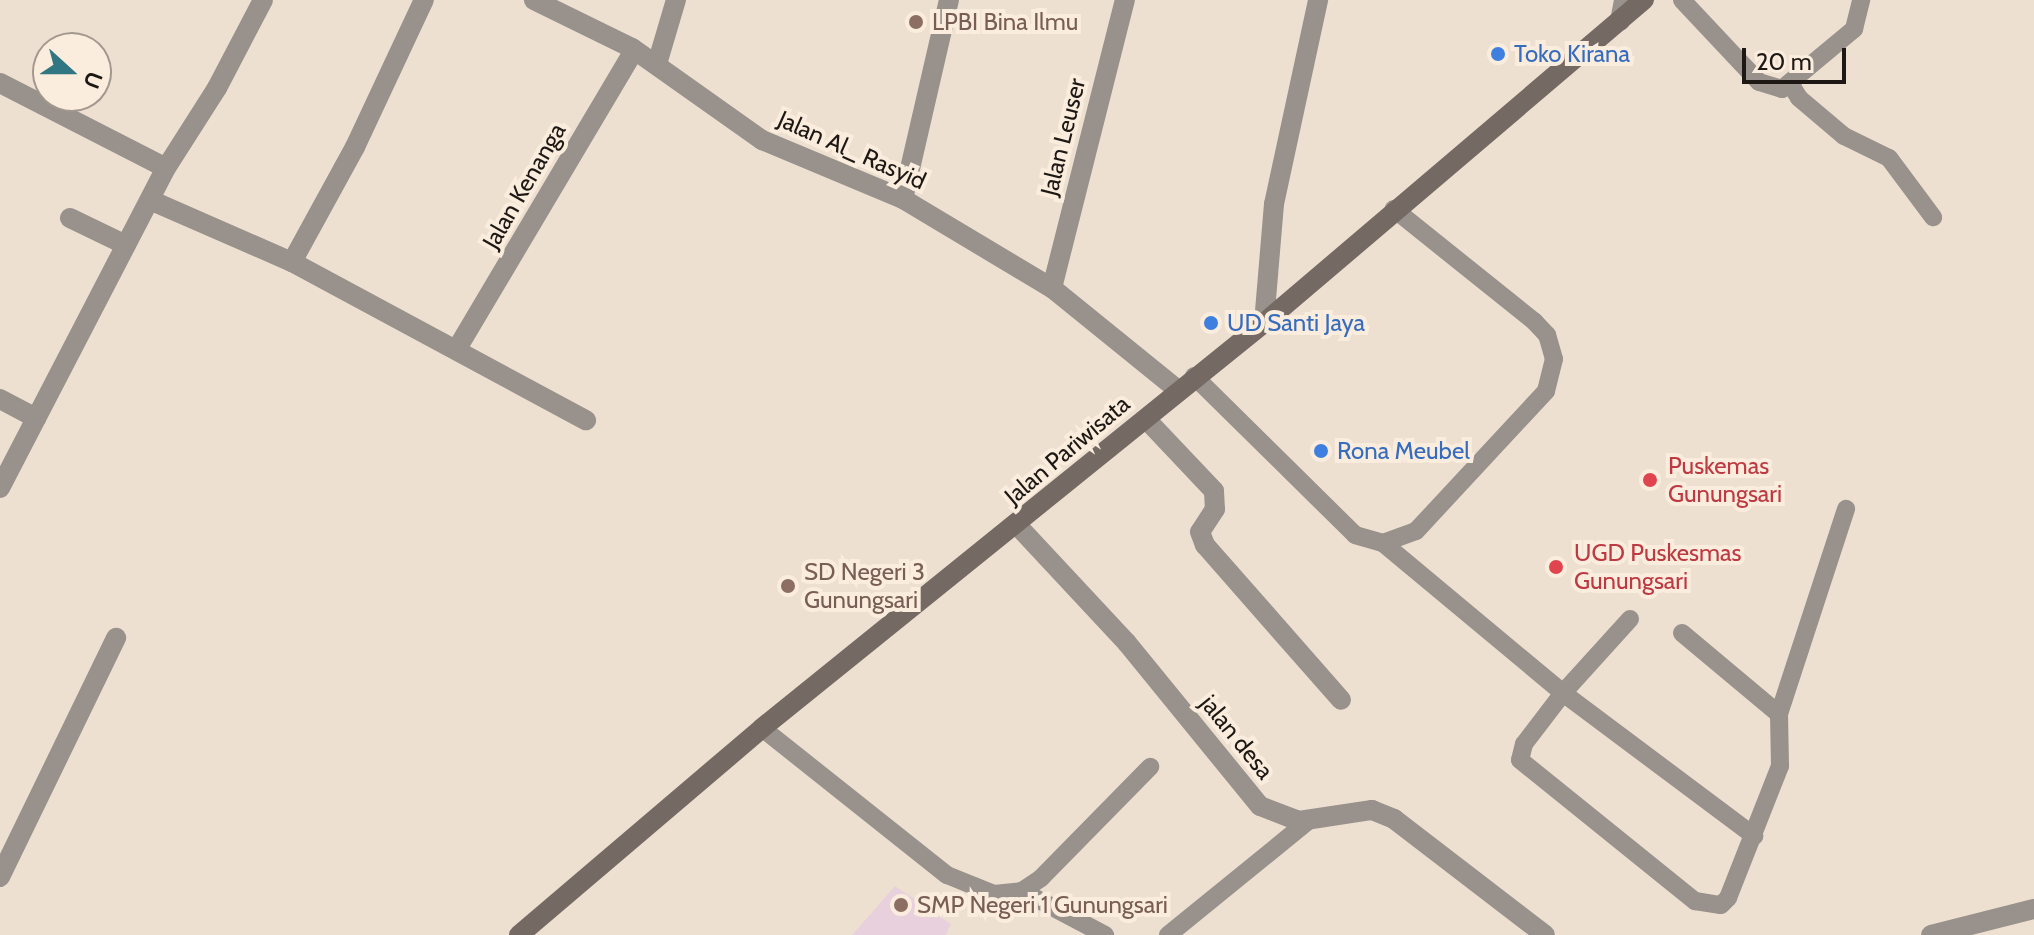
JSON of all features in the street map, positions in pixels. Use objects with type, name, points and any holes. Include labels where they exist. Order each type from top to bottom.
[{"type":"main road","name":"Jalan Pariwisata","points":[[519,935],[762,728],[1017,525],[1194,376],[1264,323],[1622,10],[1644,0]]},
{"type":"street","points":[[0,488],[166,168],[217,88],[263,0]]},
{"type":"street","points":[[292,262],[355,147],[424,0]]},
{"type":"street","name":"Jalan Al_ Rasyid","points":[[534,0],[657,64],[762,140],[903,199],[1052,288],[1178,390]]},
{"type":"street","points":[[657,64],[676,0]]},
{"type":"street","points":[[903,199],[949,0]]},
{"type":"street","name":"Jalan Leuser","points":[[1052,288],[1125,0]]},
{"type":"street","points":[[1264,323],[1274,204],[1318,0]]},
{"type":"street","name":"Jalan Kenanga","points":[[458,347],[634,50]]},
{"type":"street","points":[[0,83],[166,168]]},
{"type":"street","points":[[150,200],[292,262],[458,347],[586,420]]},
{"type":"street","points":[[70,218],[126,245]]},
{"type":"street","points":[[0,399],[36,418]]},
{"type":"street","points":[[1146,419],[1214,491],[1215,509],[1200,532],[1205,545],[1341,700]]},
{"type":"street","name":"jalan desa","points":[[1017,525],[1127,643],[1241,789],[1275,814],[1307,822],[1372,810],[1394,819],[1545,935]]},
{"type":"street","points":[[0,877],[116,638]]},
{"type":"street","points":[[1931,935],[2034,909]]},
{"type":"lane","points":[[1682,0],[1759,82],[1777,89],[1791,85],[1854,29],[1861,0]]},
{"type":"lane","points":[[1791,85],[1799,98],[1844,136],[1889,158],[1933,217]]},
{"type":"lane","points":[[1383,543],[1399,540],[1422,525],[1546,391],[1554,368],[1550,342],[1541,328],[1394,209]]},
{"type":"lane","points":[[1194,376],[1348,529],[1383,543],[1563,693],[1754,836]]},
{"type":"lane","points":[[1630,619],[1563,693],[1524,744],[1523,766],[1695,901],[1721,905],[1728,898],[1780,766],[1779,714],[1846,509]]},
{"type":"lane","points":[[1682,633],[1779,714]]},
{"type":"lane","points":[[762,728],[947,875],[973,889],[1022,891],[1105,935]]},
{"type":"lane","points":[[1022,891],[1150,767]]},
{"type":"lane","points":[[1168,935],[1307,822]]},
{"type":"shaded area","name":"SMP Negeri 1 Gunungsari","points":[[895,886],[951,924],[946,935],[852,935]]},
{"type":"place","name":"LPBI Bina Ilmu","points":[[916,22]]},
{"type":"place","name":"Toko Kirana","points":[[1498,54]]},
{"type":"place","name":"UD Santi Jaya","points":[[1211,323]]},
{"type":"place","name":"Rona Meubel","points":[[1321,451]]},
{"type":"place","name":"Puskemas Gunungsari","points":[[1650,480]]},
{"type":"place","name":"UGD Puskesmas Gunungsari","points":[[1556,567]]},
{"type":"place","name":"SD Negeri 3 Gunungsari","points":[[788,586]]},
{"type":"place","name":"SMP Negeri 1 Gunungsari","points":[[901,905]]}]
